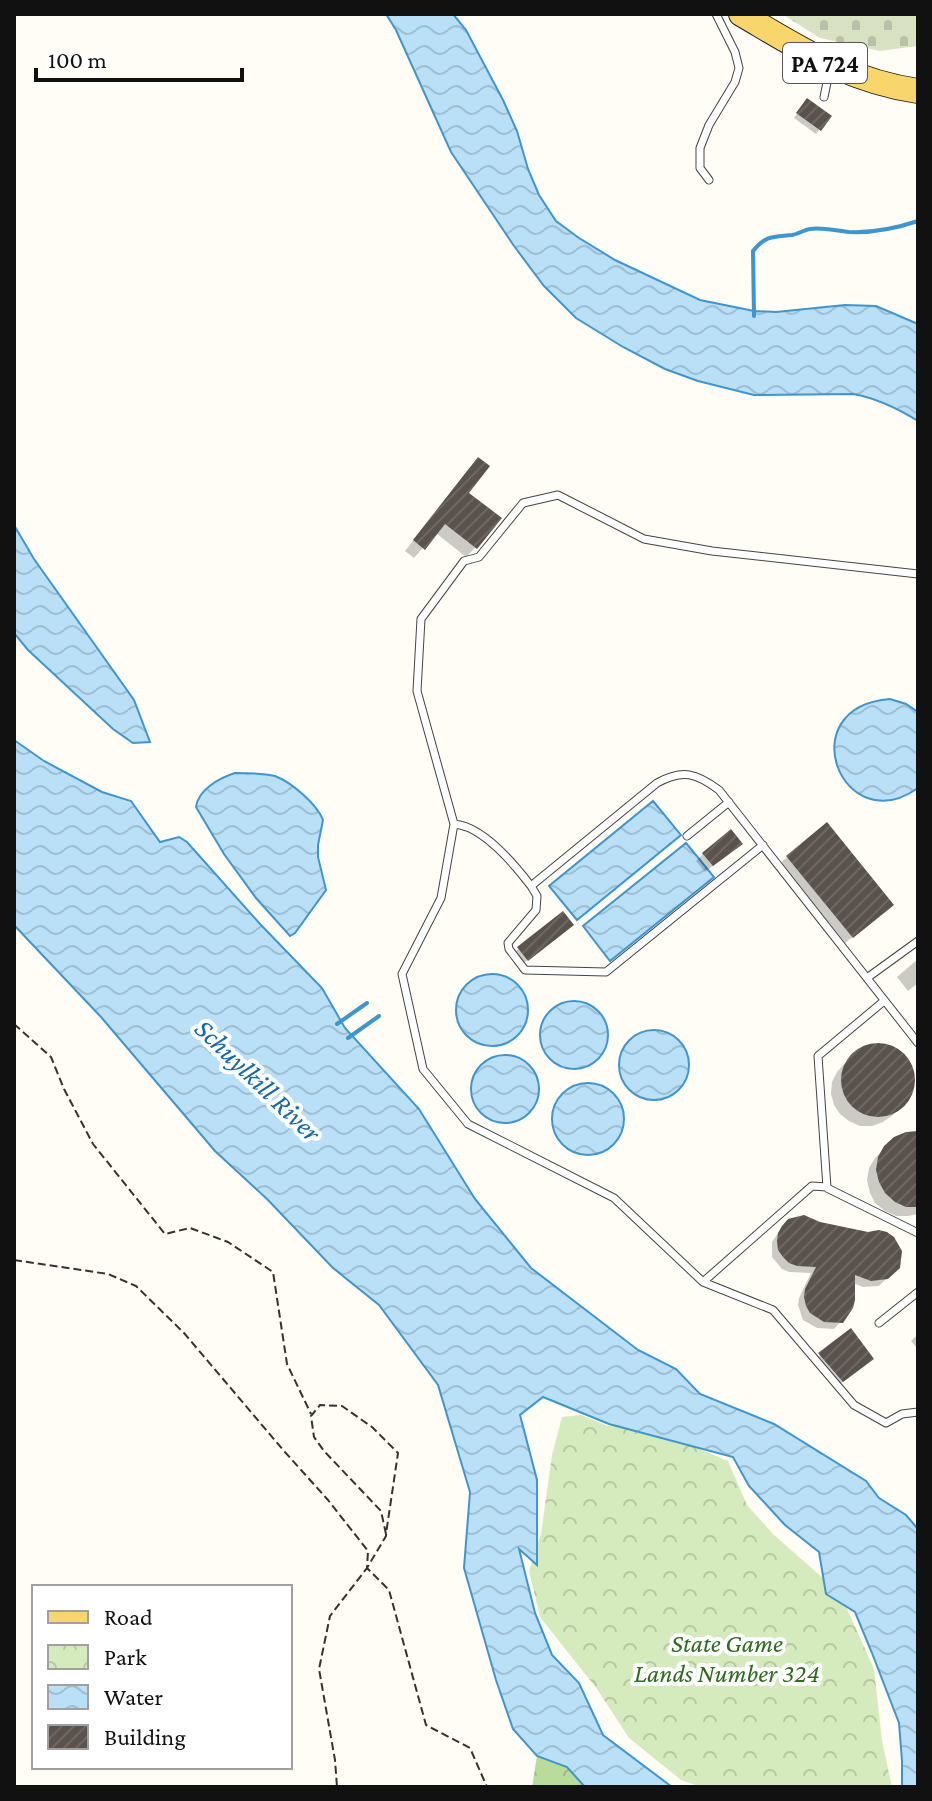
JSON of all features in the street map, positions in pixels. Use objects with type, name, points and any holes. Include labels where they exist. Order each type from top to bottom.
[{"type":"main road","name":"PA 724","points":[[741,14],[831,66],[875,83],[918,91]]},
{"type":"lane","points":[[709,180],[700,168],[700,148],[709,125],[735,82],[739,68],[735,52],[716,14]]},
{"type":"lane","points":[[824,97],[831,66]]},
{"type":"lane","points":[[918,574],[712,551],[644,539],[558,495],[523,503],[479,557],[464,561],[421,619],[417,691],[454,824],[441,898],[402,974],[423,1069],[468,1124],[614,1198],[703,1282],[773,1310],[854,1405],[886,1423],[902,1414],[918,1412]]},
{"type":"lane","points":[[531,886],[657,783],[672,775],[688,774],[704,779],[729,802],[918,1043]]},
{"type":"lane","points":[[687,836],[729,802]]},
{"type":"lane","points":[[454,824],[464,824],[492,843],[512,861],[537,896],[536,910],[508,943],[525,970],[606,972],[763,845]]},
{"type":"lane","points":[[867,978],[918,941]]},
{"type":"lane","points":[[827,1187],[818,1056],[884,1001]]},
{"type":"lane","points":[[703,1282],[812,1186],[827,1187],[918,1233]]},
{"type":"lane","points":[[879,1323],[918,1292]]},
{"type":"path","points":[[14,1024],[51,1057],[93,1144],[165,1234],[190,1228],[228,1242],[273,1272],[287,1364],[311,1416],[314,1437],[381,1511],[386,1534]]},
{"type":"path","points":[[14,1260],[108,1274],[136,1286],[184,1333],[368,1551],[367,1568],[389,1590],[426,1725],[470,1748],[487,1787]]},
{"type":"path","points":[[311,1416],[320,1405],[342,1406],[372,1427],[398,1453],[386,1534],[367,1568],[330,1616],[319,1669],[337,1787]]},
{"type":"green space","points":[[782,14],[918,14],[918,46],[880,51],[820,38]]},
{"type":"green space","name":"State Game Lands Number 324","points":[[581,1415],[608,1426],[630,1420],[728,1461],[747,1505],[774,1535],[840,1593],[874,1669],[882,1741],[892,1787],[702,1787],[681,1780],[629,1738],[597,1689],[540,1617],[529,1571],[541,1534],[552,1455],[562,1417]]},
{"type":"green space","points":[[537,1756],[567,1767],[585,1787],[532,1787]]},
{"type":"water","points":[[386,14],[453,14],[466,30],[503,100],[539,195],[556,221],[615,260],[700,300],[754,311],[776,312],[845,305],[876,306],[918,324],[918,421],[886,404],[853,394],[754,395],[698,381],[665,369],[576,318],[544,286],[451,152]]},
{"type":"water","points":[[14,525],[34,559],[134,700],[150,742],[133,743],[113,729],[28,650],[14,633]]},
{"type":"water","points":[[890,699],[918,712],[918,788],[891,800],[867,798],[849,786],[838,767],[834,745],[841,724],[859,707]]},
{"type":"water","name":"Schuylkill River","points":[[14,740],[44,761],[102,792],[131,801],[160,842],[179,837],[187,842],[322,988],[345,1028],[419,1109],[475,1199],[531,1268],[638,1350],[676,1369],[700,1394],[774,1424],[866,1481],[879,1498],[906,1515],[918,1529],[918,1787],[902,1787],[899,1723],[855,1612],[826,1594],[819,1552],[785,1525],[749,1486],[733,1457],[609,1424],[543,1397],[520,1415],[537,1480],[537,1565],[519,1549],[535,1613],[552,1655],[579,1683],[603,1735],[672,1787],[585,1787],[567,1767],[537,1756],[513,1729],[464,1568],[470,1492],[438,1385],[379,1305],[333,1268],[267,1199],[215,1151],[101,1017],[14,925]]},
{"type":"water","points":[[235,773],[265,774],[281,779],[296,788],[323,820],[318,857],[326,890],[290,936],[256,898],[224,854],[196,807],[201,795],[210,786]]},
{"type":"water","points":[[653,801],[681,835],[577,920],[549,886]]},
{"type":"water","points":[[686,843],[714,877],[610,961],[583,926]]},
{"type":"water","points":[[499,974],[518,984],[526,996],[526,1024],[518,1036],[506,1044],[485,1046],[466,1036],[458,1024],[456,1003],[466,984],[478,976]]},
{"type":"water","points":[[567,1001],[581,1001],[593,1006],[603,1016],[608,1035],[603,1054],[593,1064],[581,1069],[567,1069],[555,1064],[545,1054],[540,1042],[540,1028],[545,1016],[555,1006]]},
{"type":"water","points":[[654,1030],[679,1040],[689,1065],[679,1090],[654,1100],[629,1090],[619,1065],[629,1040]]},
{"type":"water","points":[[505,1055],[529,1065],[539,1089],[529,1113],[505,1123],[481,1113],[471,1089],[481,1065]]},
{"type":"water","points":[[588,1083],[608,1089],[618,1099],[624,1119],[618,1139],[608,1149],[588,1155],[568,1149],[558,1139],[552,1119],[558,1099],[568,1089]]},
{"type":"building","points":[[807,98],[832,116],[821,131],[796,113]]},
{"type":"building","points":[[478,457],[490,466],[469,493],[502,518],[477,549],[445,524],[425,550],[413,540]]},
{"type":"building","points":[[827,822],[894,905],[853,938],[786,856]]},
{"type":"building","points":[[731,829],[743,844],[713,866],[702,853]]},
{"type":"building","points":[[563,911],[574,925],[528,961],[517,947]]},
{"type":"building","points":[[871,1043],[885,1043],[899,1049],[909,1059],[915,1080],[909,1101],[899,1111],[885,1117],[871,1117],[857,1111],[847,1101],[841,1087],[841,1073],[847,1059],[857,1049]]},
{"type":"building","points":[[918,1131],[918,1207],[906,1207],[885,1193],[876,1170],[878,1157],[894,1137]]},
{"type":"building","points":[[804,1215],[820,1222],[868,1232],[887,1232],[902,1251],[900,1268],[888,1279],[871,1281],[855,1275],[853,1308],[843,1323],[824,1322],[810,1313],[804,1297],[805,1289],[816,1267],[789,1263],[778,1250],[778,1233],[782,1226],[788,1219]]},
{"type":"building","points":[[851,1328],[874,1359],[843,1382],[818,1353]]},
{"type":"waterway","points":[[754,316],[753,251],[766,239],[810,229],[866,232],[918,221]]},
{"type":"waterway","points":[[337,1024],[367,1003]]},
{"type":"waterway","points":[[348,1038],[379,1016]]}]
